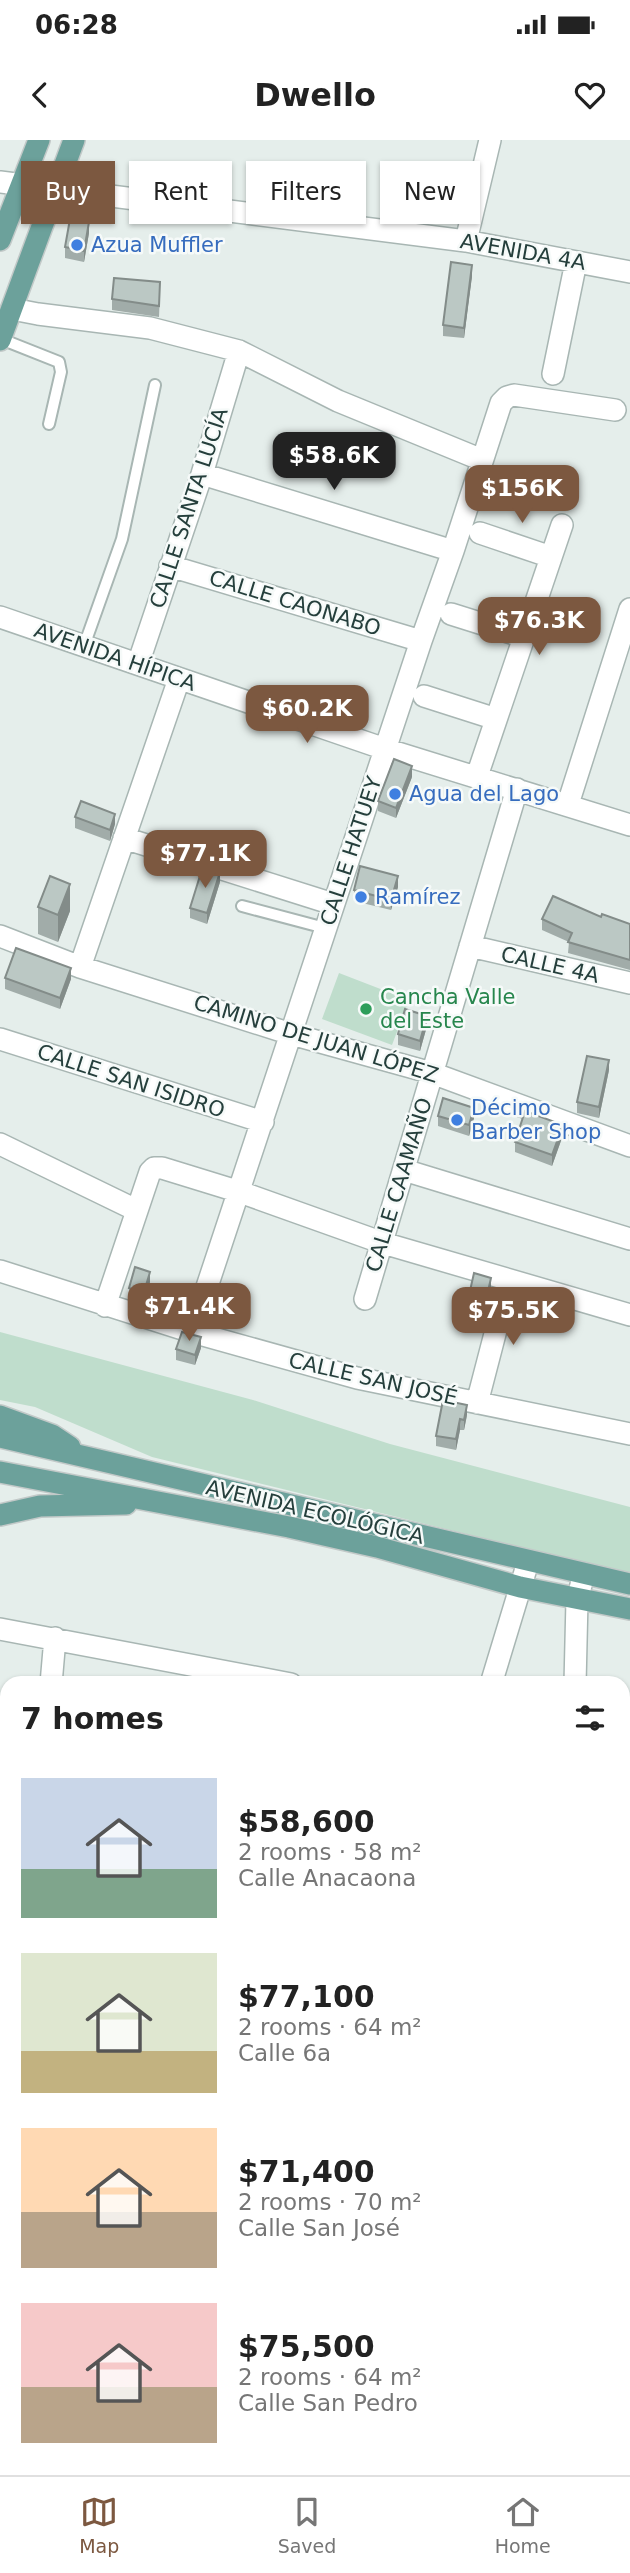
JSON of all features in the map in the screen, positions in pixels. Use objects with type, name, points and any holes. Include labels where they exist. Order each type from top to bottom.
[{"type":"main road","points":[[0,240],[11,183],[39,140]]},
{"type":"main road","points":[[66,161],[74,140]]},
{"type":"main road","points":[[0,340],[43,224]]},
{"type":"main road","points":[[0,1416],[51,1435],[86,1458]]},
{"type":"main road","name":"AVENIDA ECOLÓGICA","points":[[0,1437],[630,1584]]},
{"type":"main road","name":"AVENIDA ECOLÓGICA","points":[[0,1472],[148,1499],[377,1547],[520,1587],[630,1609]]},
{"type":"main road","points":[[0,1515],[40,1506],[116,1506],[148,1499]]},
{"type":"street","points":[[466,241],[490,140]]},
{"type":"street","name":"AVENIDA 4A","points":[[115,197],[466,241],[630,272]]},
{"type":"street","points":[[553,374],[576,262]]},
{"type":"street","points":[[12,309],[150,328],[239,351],[338,401],[482,460]]},
{"type":"street","name":"CALLE SANTA LUCÍA","points":[[138,664],[202,474],[239,351]]},
{"type":"street","name":"CALLE HATUEY","points":[[192,1332],[501,403],[514,395],[615,410]]},
{"type":"street","points":[[202,474],[453,551]]},
{"type":"street","points":[[477,776],[562,525]]},
{"type":"street","points":[[480,533],[551,557]]},
{"type":"street","name":"CALLE CAONABO","points":[[170,566],[421,641]]},
{"type":"street","points":[[568,804],[630,609]]},
{"type":"street","points":[[451,614],[524,637]]},
{"type":"street","name":"AVENIDA HÍPICA","points":[[0,617],[385,749],[630,825]]},
{"type":"street","points":[[80,967],[179,679]]},
{"type":"street","points":[[424,696],[496,719]]},
{"type":"street","name":"CALLE CAAMAÑO","points":[[365,1299],[517,789]]},
{"type":"street","points":[[124,838],[333,904]]},
{"type":"street","name":"CAMINO DE JUAN LÓPEZ","points":[[0,936],[80,967],[291,1034],[432,1073],[630,1146]]},
{"type":"street","name":"CALLE 4A","points":[[470,946],[630,983]]},
{"type":"street","name":"CALLE SAN ISIDRO","points":[[0,1039],[263,1122]]},
{"type":"street","points":[[0,1144],[136,1210]]},
{"type":"street","points":[[105,1306],[150,1172],[154,1168],[162,1168],[240,1192],[383,1243],[630,1315]]},
{"type":"street","points":[[404,1170],[630,1239]]},
{"type":"street","name":"CALLE SAN JOSÉ","points":[[0,1271],[105,1306],[357,1378],[630,1434]]},
{"type":"street","points":[[477,1403],[509,1280]]},
{"type":"street","points":[[493,1676],[528,1562]]},
{"type":"street","points":[[575,1676],[577,1600],[584,1574]]},
{"type":"street","points":[[0,1629],[251,1676]]},
{"type":"street","points":[[52,1676],[55,1638]]},
{"type":"lane","points":[[0,340],[59,362],[61,372],[49,424]]},
{"type":"lane","points":[[84,646],[122,539],[155,385]]},
{"type":"lane","points":[[242,906],[325,928]]},
{"type":"green space","name":"Cancha Valle del Este","points":[[339,973],[409,1000],[392,1045],[322,1019]]},
{"type":"green space","points":[[0,1332],[253,1400],[390,1444],[630,1507],[630,1574],[152,1457],[35,1407],[0,1400]]},
{"type":"building","points":[[69,224],[89,224],[84,251],[65,247]]},
{"type":"building","points":[[451,262],[472,265],[464,328],[443,325]]},
{"type":"building","points":[[114,278],[160,282],[159,306],[112,299]]},
{"type":"building","name":"Agua del Lago","points":[[394,759],[412,766],[396,808],[378,801]]},
{"type":"building","points":[[81,801],[115,814],[110,830],[75,817]]},
{"type":"building","points":[[203,866],[220,872],[207,913],[190,908]]},
{"type":"building","points":[[360,866],[398,876],[391,900],[354,890]]},
{"type":"building","points":[[50,876],[70,884],[58,915],[38,907]]},
{"type":"building","points":[[553,896],[601,917],[602,914],[630,924],[630,960],[568,942],[572,933],[542,919]]},
{"type":"building","points":[[16,948],[71,968],[60,998],[5,978]]},
{"type":"building","points":[[405,1009],[427,1016],[420,1041],[398,1034]]},
{"type":"building","points":[[587,1056],[609,1060],[599,1107],[577,1102]]},
{"type":"building","points":[[443,1098],[474,1108],[469,1125],[438,1116]]},
{"type":"building","points":[[525,1111],[563,1125],[552,1155],[515,1142]]},
{"type":"building","points":[[135,1267],[150,1272],[144,1292],[129,1288]]},
{"type":"building","points":[[474,1273],[491,1278],[482,1318],[465,1313]]},
{"type":"building","points":[[182,1332],[201,1337],[195,1355],[176,1349]]},
{"type":"building","points":[[443,1400],[467,1405],[464,1420],[460,1419],[456,1439],[436,1436]]},
{"type":"place","name":"Azua Muffler","points":[[77,245]]},
{"type":"place","name":"Agua del Lago","points":[[395,794]]},
{"type":"place","name":"Ramírez","points":[[361,897]]},
{"type":"place","name":"Cancha Valle del Este","points":[[366,1009]]},
{"type":"place","name":"Décimo Barber Shop","points":[[457,1120]]}]
